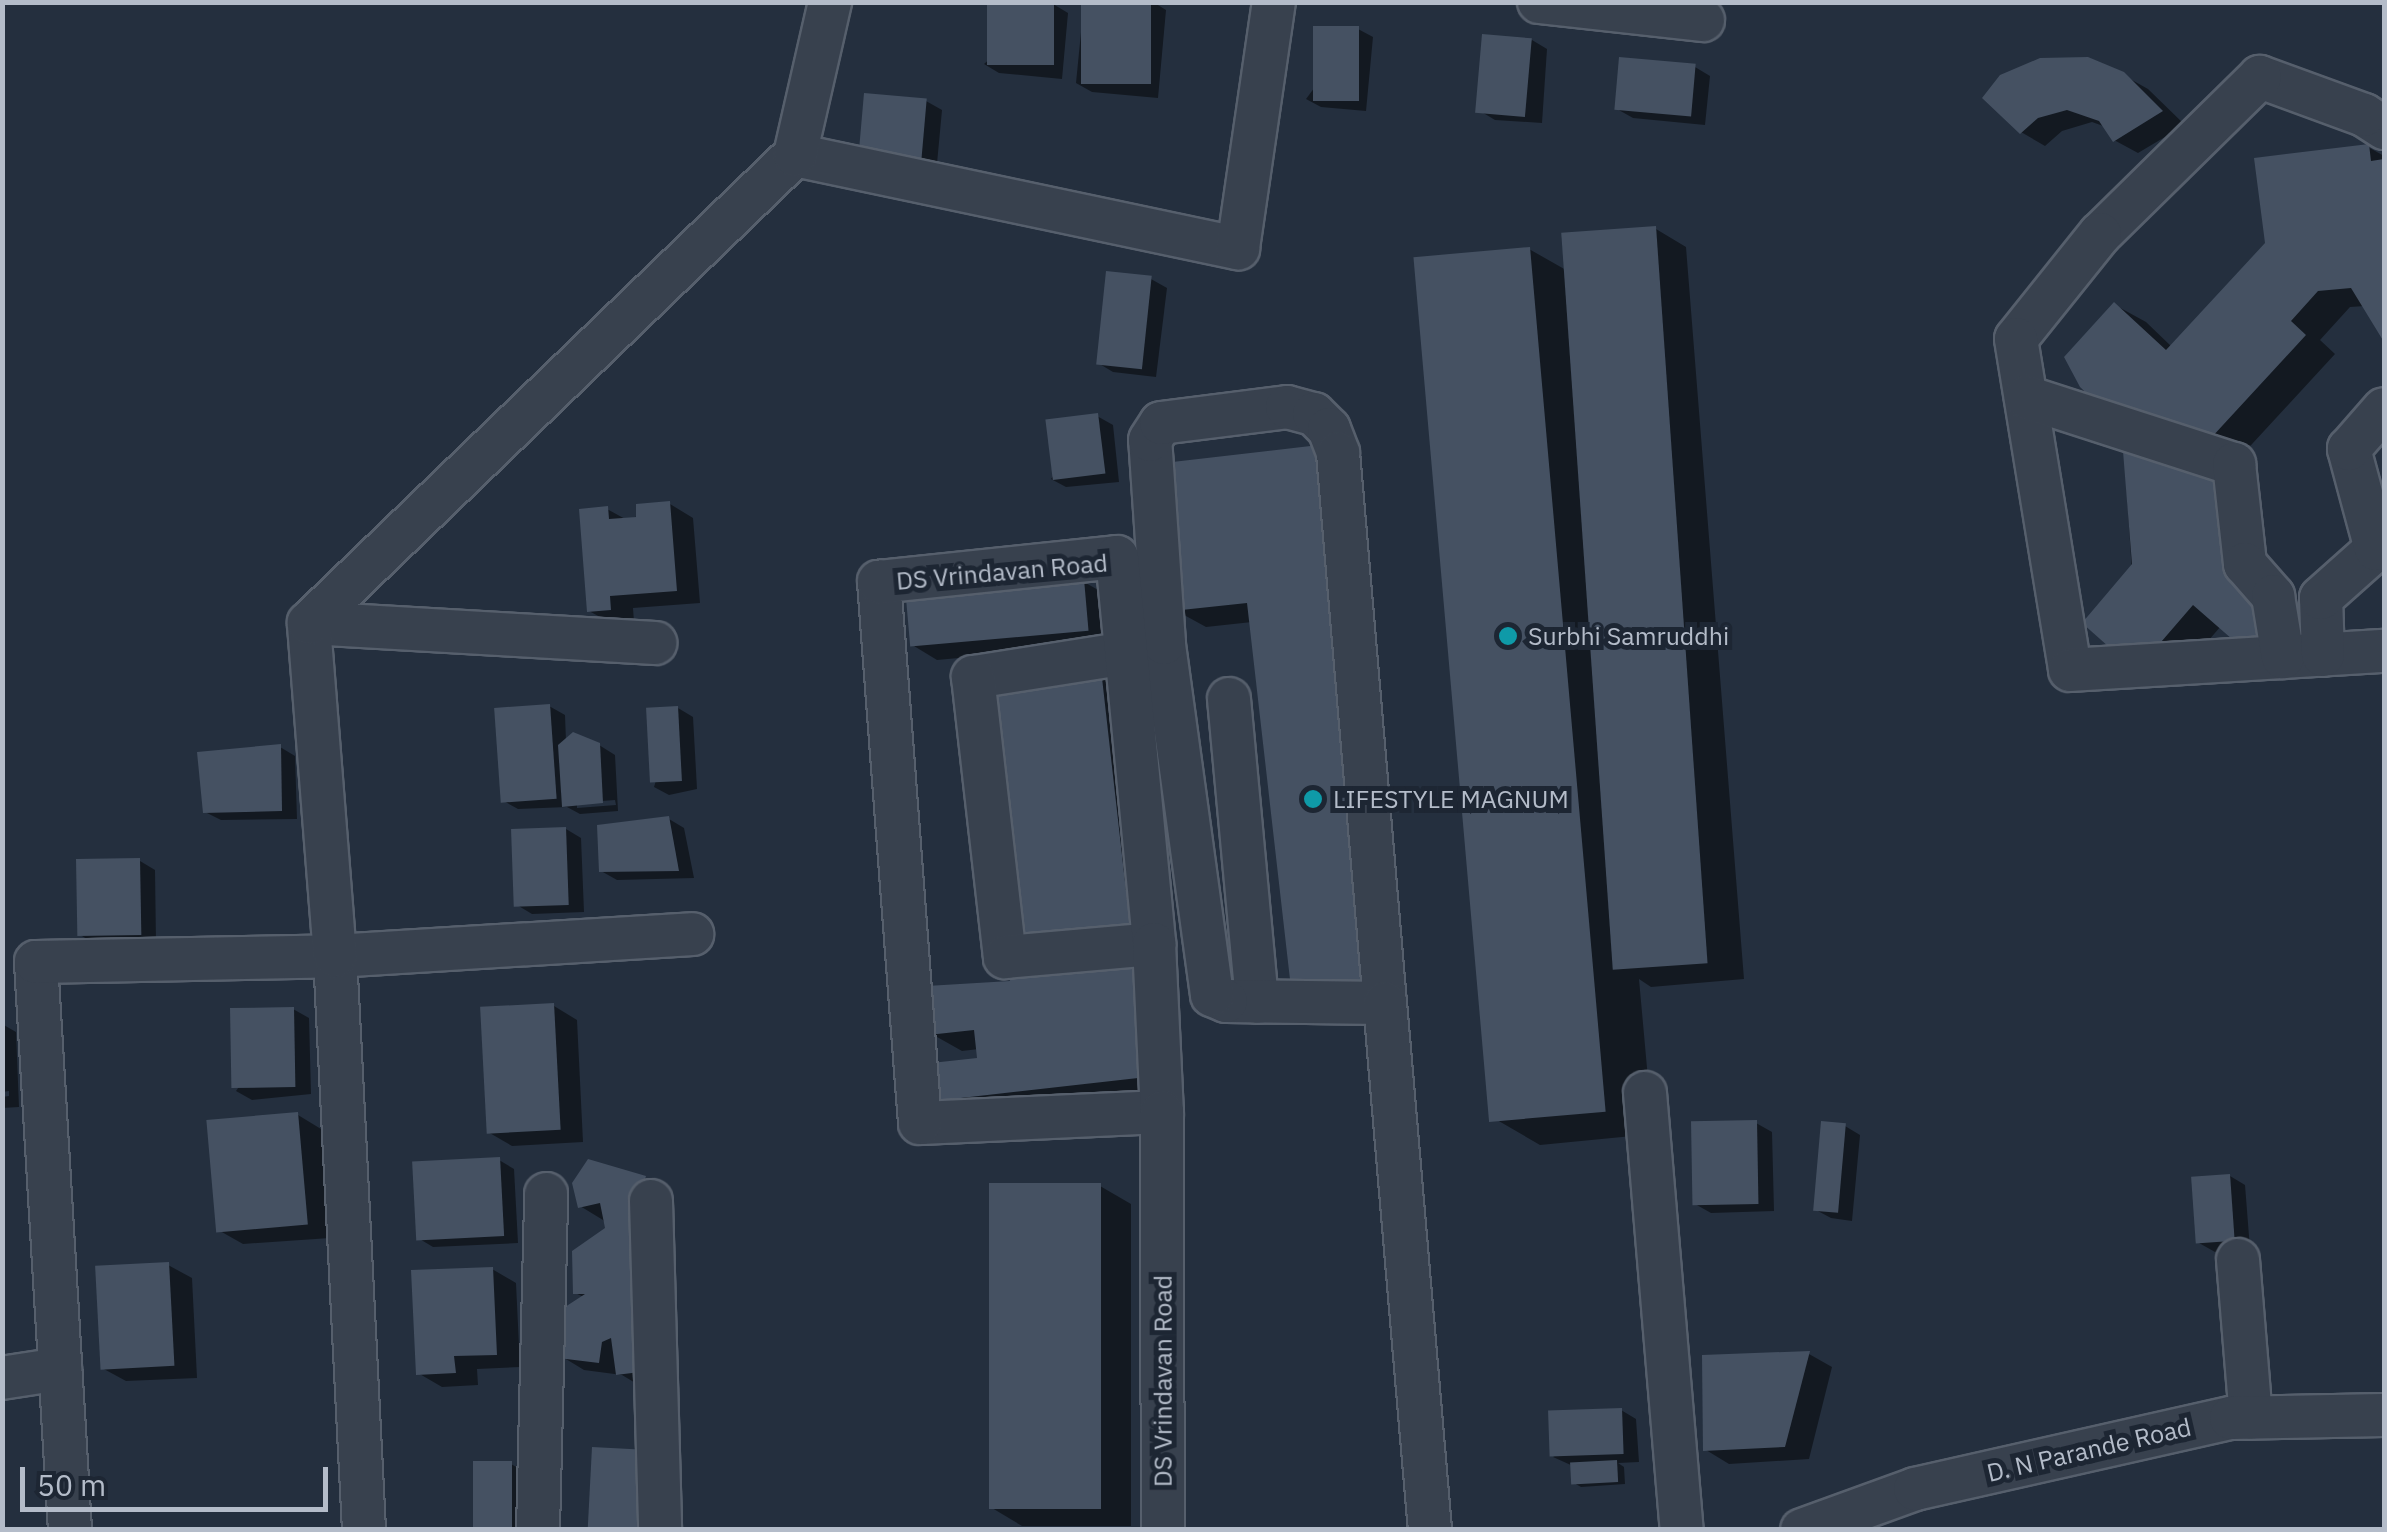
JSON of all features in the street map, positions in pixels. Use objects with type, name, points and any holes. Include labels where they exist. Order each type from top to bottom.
[{"type":"street","points":[[309,624],[795,155],[830,2]]},
{"type":"street","points":[[795,155],[1238,248],[1274,2]]},
{"type":"street","points":[[1540,2],[1703,20]]},
{"type":"street","points":[[2384,128],[2364,115],[2260,77],[2100,234],[2016,339],[2070,670],[2384,651]]},
{"type":"street","points":[[2026,397],[2234,464],[2245,564],[2273,596],[2303,656]]},
{"type":"street","points":[[1385,1003],[1218,1000],[1209,986],[1164,643],[1150,440],[1161,423],[1287,407],[1314,414],[1329,429],[1338,454],[1385,1003],[1430,1530]]},
{"type":"street","points":[[2303,656],[2320,598],[2376,550],[2349,449],[2384,409]]},
{"type":"street","name":"DS Vrindavan Road","points":[[1162,1112],[920,1123],[879,582],[1117,557],[1154,944],[1162,1112],[1164,1530]]},
{"type":"street","points":[[309,624],[655,643]]},
{"type":"street","points":[[309,624],[334,956],[364,1530]]},
{"type":"street","points":[[1127,654],[974,676],[1006,957],[1154,944]]},
{"type":"street","points":[[1228,698],[1257,1002]]},
{"type":"street","points":[[70,1530],[36,962],[334,956],[692,934]]},
{"type":"street","points":[[1645,1094],[1682,1530]]},
{"type":"street","points":[[538,1530],[546,1194]]},
{"type":"street","points":[[651,1201],[660,1530]]},
{"type":"street","points":[[2238,1260],[2251,1417]]},
{"type":"street","points":[[2,1378],[60,1370]]},
{"type":"street","name":"D. N Parande Road","points":[[1802,1530],[1914,1489],[2231,1418],[2384,1415]]},
{"type":"building","points":[[987,2],[1054,2],[1054,65],[987,65]]},
{"type":"building","points":[[1081,2],[1151,2],[1151,84],[1081,84]]},
{"type":"building","points":[[1313,26],[1359,26],[1359,101],[1313,101]]},
{"type":"building","points":[[1482,34],[1532,38],[1525,117],[1475,113]]},
{"type":"building","points":[[1619,57],[1696,64],[1691,117],[1614,110]]},
{"type":"building","points":[[2088,57],[2124,72],[2163,111],[2113,142],[2099,121],[2067,110],[2038,118],[2020,134],[1982,98],[2000,75],[2040,58]]},
{"type":"building","points":[[864,93],[927,98],[921,165],[858,160]]},
{"type":"building","points":[[2369,144],[2371,161],[2384,159],[2384,342],[2351,288],[2318,291],[2291,321],[2306,335],[2211,438],[2287,608],[2248,653],[2193,605],[2136,671],[2082,623],[2132,564],[2121,426],[2080,387],[2064,357],[2114,302],[2166,350],[2265,243],[2254,158]]},
{"type":"building","points":[[1656,226],[1708,963],[1613,970],[1561,233]]},
{"type":"building","name":"Surbhi Samruddhi","points":[[1530,247],[1606,1112],[1489,1122],[1413,257]]},
{"type":"building","points":[[1106,271],[1152,276],[1142,369],[1096,364]]},
{"type":"building","points":[[1098,413],[1105,474],[1053,480],[1045,419]]},
{"type":"building","name":"LIFESTYLE MAGNUM","points":[[1319,445],[1376,988],[1292,997],[1247,603],[1172,611],[1155,464]]},
{"type":"building","points":[[670,501],[677,591],[610,596],[611,610],[587,612],[579,509],[608,506],[609,519],[636,517],[636,504]]},
{"type":"building","points":[[1084,579],[1089,631],[910,646],[906,595]]},
{"type":"building","points":[[1101,669],[1147,1077],[917,1103],[913,1065],[977,1058],[974,1030],[928,1035],[910,987],[1010,981],[966,704],[1005,680]]},
{"type":"building","points":[[550,704],[557,799],[501,803],[494,708]]},
{"type":"building","points":[[678,706],[682,781],[650,783],[646,708]]},
{"type":"building","points":[[573,732],[600,743],[603,803],[562,807],[558,745]]},
{"type":"building","points":[[281,744],[282,811],[203,813],[197,752]]},
{"type":"building","points":[[669,816],[679,871],[599,872],[597,825]]},
{"type":"building","points":[[566,827],[569,905],[514,907],[511,829]]},
{"type":"building","points":[[140,858],[141,935],[77,936],[76,859]]},
{"type":"building","points":[[554,1003],[561,1130],[487,1134],[480,1007]]},
{"type":"building","points":[[294,1007],[295,1087],[231,1088],[230,1008]]},
{"type":"building","points":[[298,1112],[308,1225],[216,1233],[206,1120]]},
{"type":"building","points":[[1757,1120],[1758,1204],[1692,1205],[1691,1121]]},
{"type":"building","points":[[1821,1121],[1846,1123],[1838,1213],[1813,1211]]},
{"type":"building","points":[[500,1157],[504,1236],[416,1240],[412,1162]]},
{"type":"building","points":[[588,1159],[646,1176],[639,1199],[648,1371],[616,1375],[611,1338],[602,1342],[599,1363],[558,1358],[565,1307],[585,1294],[573,1294],[572,1251],[605,1228],[600,1203],[578,1208],[572,1183]]},
{"type":"building","points":[[2230,1174],[2235,1241],[2196,1244],[2191,1177]]},
{"type":"building","points":[[989,1183],[1101,1183],[1101,1509],[989,1509]]},
{"type":"building","points":[[169,1262],[174,1366],[101,1370],[95,1266]]},
{"type":"building","points":[[493,1267],[497,1355],[454,1356],[456,1373],[416,1375],[411,1270]]},
{"type":"building","points":[[1810,1351],[1785,1447],[1703,1451],[1702,1355]]},
{"type":"building","points":[[1622,1408],[1624,1454],[1550,1457],[1548,1411]]},
{"type":"building","points":[[592,1447],[649,1450],[645,1530],[588,1530]]},
{"type":"building","points":[[1617,1460],[1618,1482],[1571,1484],[1570,1462]]},
{"type":"building","points":[[473,1461],[512,1461],[512,1530],[473,1530]]},
{"type":"place","name":"Surbhi Samruddhi","points":[[1508,636]]},
{"type":"place","name":"LIFESTYLE MAGNUM","points":[[1313,799]]}]
